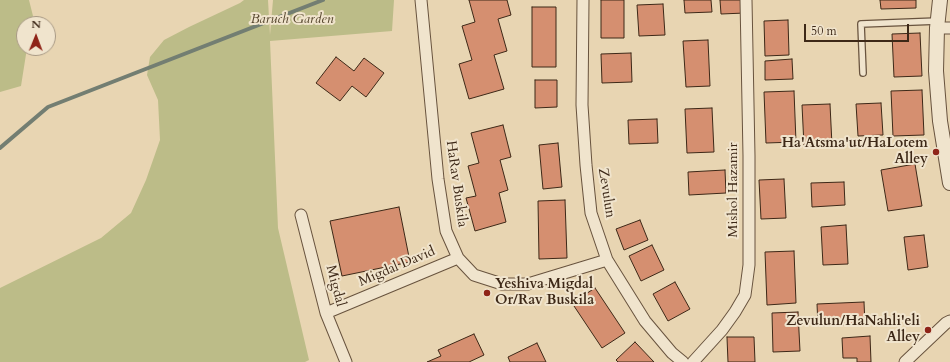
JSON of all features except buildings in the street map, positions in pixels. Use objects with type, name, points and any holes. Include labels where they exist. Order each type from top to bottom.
[{"type":"street","name":"HaRav Buskila","points":[[421,0],[438,179],[446,231],[458,258],[474,275],[502,284],[528,284],[607,260]]},
{"type":"street","name":"Zevulun","points":[[583,0],[582,105],[591,213],[607,260],[644,321],[672,353],[683,362]]},
{"type":"street","name":"Mishol Hazamir","points":[[693,362],[722,330],[745,295],[749,264],[749,156],[746,0]]},
{"type":"street","points":[[940,0],[942,26],[936,71],[940,114],[950,183]]},
{"type":"street","name":"Migdal","points":[[301,215],[326,313],[346,362]]},
{"type":"street","name":"Migdal David","points":[[326,313],[458,258]]},
{"type":"street","points":[[905,362],[946,323],[950,321]]},
{"type":"lane","points":[[863,73],[861,24],[942,26]]},
{"type":"green space","points":[[0,0],[29,0],[33,16],[16,16],[16,56],[26,56],[21,86],[0,92]]},
{"type":"green space","name":"Baruch Garden","points":[[244,0],[268,0],[270,35],[273,0],[394,0],[392,31],[270,41],[278,228],[309,360],[305,362],[0,362],[0,288],[101,238],[131,213],[146,180],[160,140],[158,100],[147,75],[150,57],[164,40]]},
{"type":"waterway","points":[[0,148],[48,107],[323,0]]},
{"type":"place","name":"Ha'Atsma'ut/HaLotem Alley","points":[[936,152]]},
{"type":"place","name":"Yeshiva Migdal Or/Rav Buskila","points":[[487,293]]},
{"type":"place","name":"Zevulun/HaNahli'eli Alley","points":[[928,330]]}]
